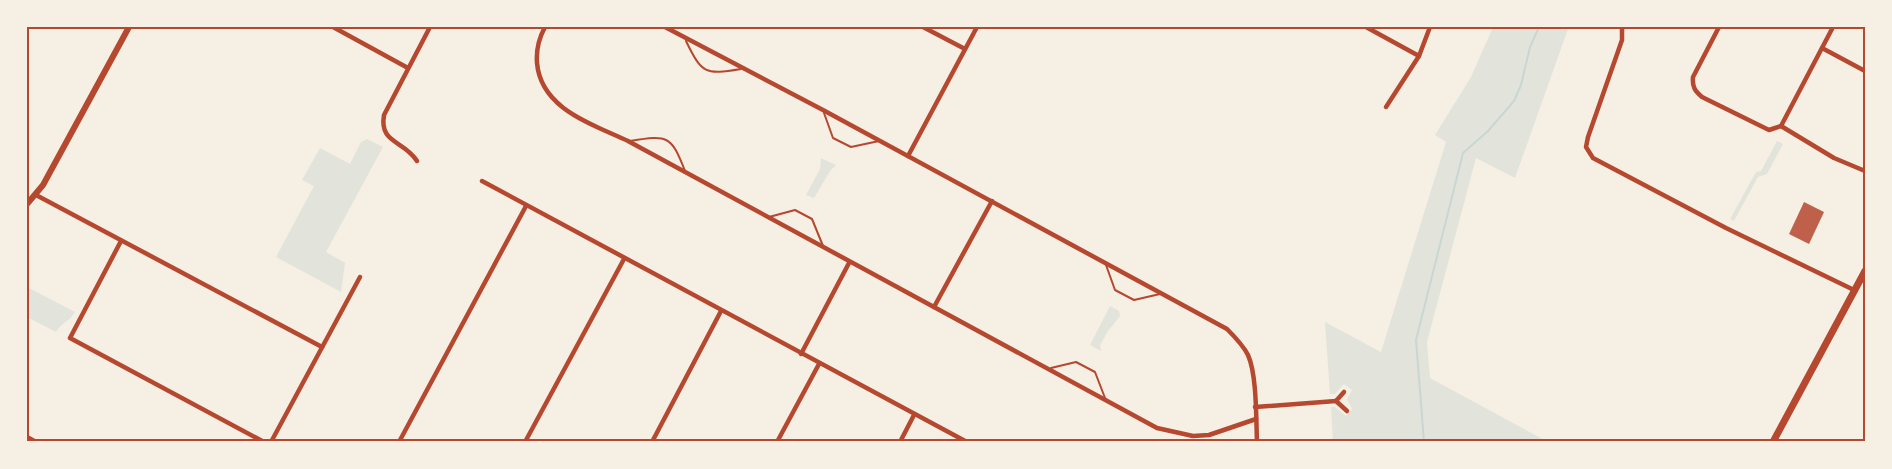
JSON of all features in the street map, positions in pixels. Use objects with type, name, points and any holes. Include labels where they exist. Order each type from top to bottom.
[{"type":"main road","points":[[1773,442],[1865,271]]},
{"type":"street","points":[[27,204],[36,195],[60,156],[129,27]]},
{"type":"street","points":[[333,27],[408,68]]},
{"type":"street","points":[[417,161],[411,152],[389,138],[382,125],[384,115],[430,27]]},
{"type":"street","points":[[545,27],[536,56],[540,81],[546,92],[568,112],[628,141],[766,218],[1157,428],[1193,436],[1209,435],[1256,419]]},
{"type":"street","points":[[665,27],[1227,329],[1248,356],[1252,370],[1257,442]]},
{"type":"street","points":[[923,27],[965,49]]},
{"type":"street","points":[[908,156],[977,27]]},
{"type":"street","points":[[1366,27],[1419,56]]},
{"type":"street","points":[[1386,107],[1419,56],[1430,27]]},
{"type":"street","points":[[1622,27],[1622,40],[1586,147],[1593,158],[1726,228],[1854,291]]},
{"type":"street","points":[[1719,27],[1693,77],[1692,84],[1695,91],[1702,97],[1761,128],[1778,128],[1834,158],[1865,171]]},
{"type":"street","points":[[1778,128],[1833,27]]},
{"type":"street","points":[[1822,48],[1865,71]]},
{"type":"street","points":[[482,182],[967,442]]},
{"type":"street","points":[[36,195],[322,347]]},
{"type":"street","points":[[934,307],[992,201]]},
{"type":"street","points":[[399,442],[526,206]]},
{"type":"street","points":[[121,242],[70,338],[264,442]]},
{"type":"street","points":[[525,442],[624,259]]},
{"type":"street","points":[[801,354],[849,263]]},
{"type":"street","points":[[271,442],[360,276]]},
{"type":"street","points":[[652,442],[721,311]]},
{"type":"street","points":[[777,442],[819,364]]},
{"type":"street","points":[[1255,407],[1336,401],[1344,392]]},
{"type":"street","points":[[1336,401],[1347,411]]},
{"type":"street","points":[[900,442],[914,415]]},
{"type":"street","points":[[27,437],[36,442]]},
{"type":"lane","points":[[685,38],[698,64],[714,73],[743,68]]},
{"type":"lane","points":[[823,110],[833,138],[850,147],[880,141]]},
{"type":"lane","points":[[628,141],[658,136],[675,145],[687,174]]},
{"type":"lane","points":[[766,218],[795,210],[812,219],[824,249]]},
{"type":"lane","points":[[1105,262],[1115,290],[1134,300],[1164,294]]},
{"type":"lane","points":[[1047,369],[1076,362],[1095,372],[1106,401]]},
{"type":"shaded area","points":[[1493,27],[1568,27],[1568,29],[1515,178],[1476,158],[1427,342],[1430,378],[1548,442],[1333,442],[1331,407],[1335,407],[1346,416],[1352,409],[1347,399],[1352,390],[1344,384],[1335,394],[1330,394],[1325,322],[1381,352],[1446,142],[1435,135],[1471,77]]},
{"type":"shaded area","points":[[367,139],[383,147],[326,252],[345,263],[341,292],[276,257],[314,186],[302,180],[320,148],[350,164],[361,142]]},
{"type":"shaded area","points":[[1777,141],[1783,144],[1767,174],[1758,177],[1734,221],[1730,219],[1756,172],[1761,171]]},
{"type":"shaded area","points":[[821,158],[836,165],[814,198],[806,195],[820,169]]},
{"type":"shaded area","points":[[27,287],[75,312],[56,332],[27,317]]},
{"type":"shaded area","points":[[1110,306],[1119,311],[1120,316],[1100,345],[1101,351],[1090,345]]},
{"type":"building","points":[[1804,202],[1824,212],[1809,244],[1789,234]]},
{"type":"waterway","points":[[1424,442],[1416,340],[1463,153],[1488,131],[1514,101],[1521,85],[1530,47],[1539,27]]}]
